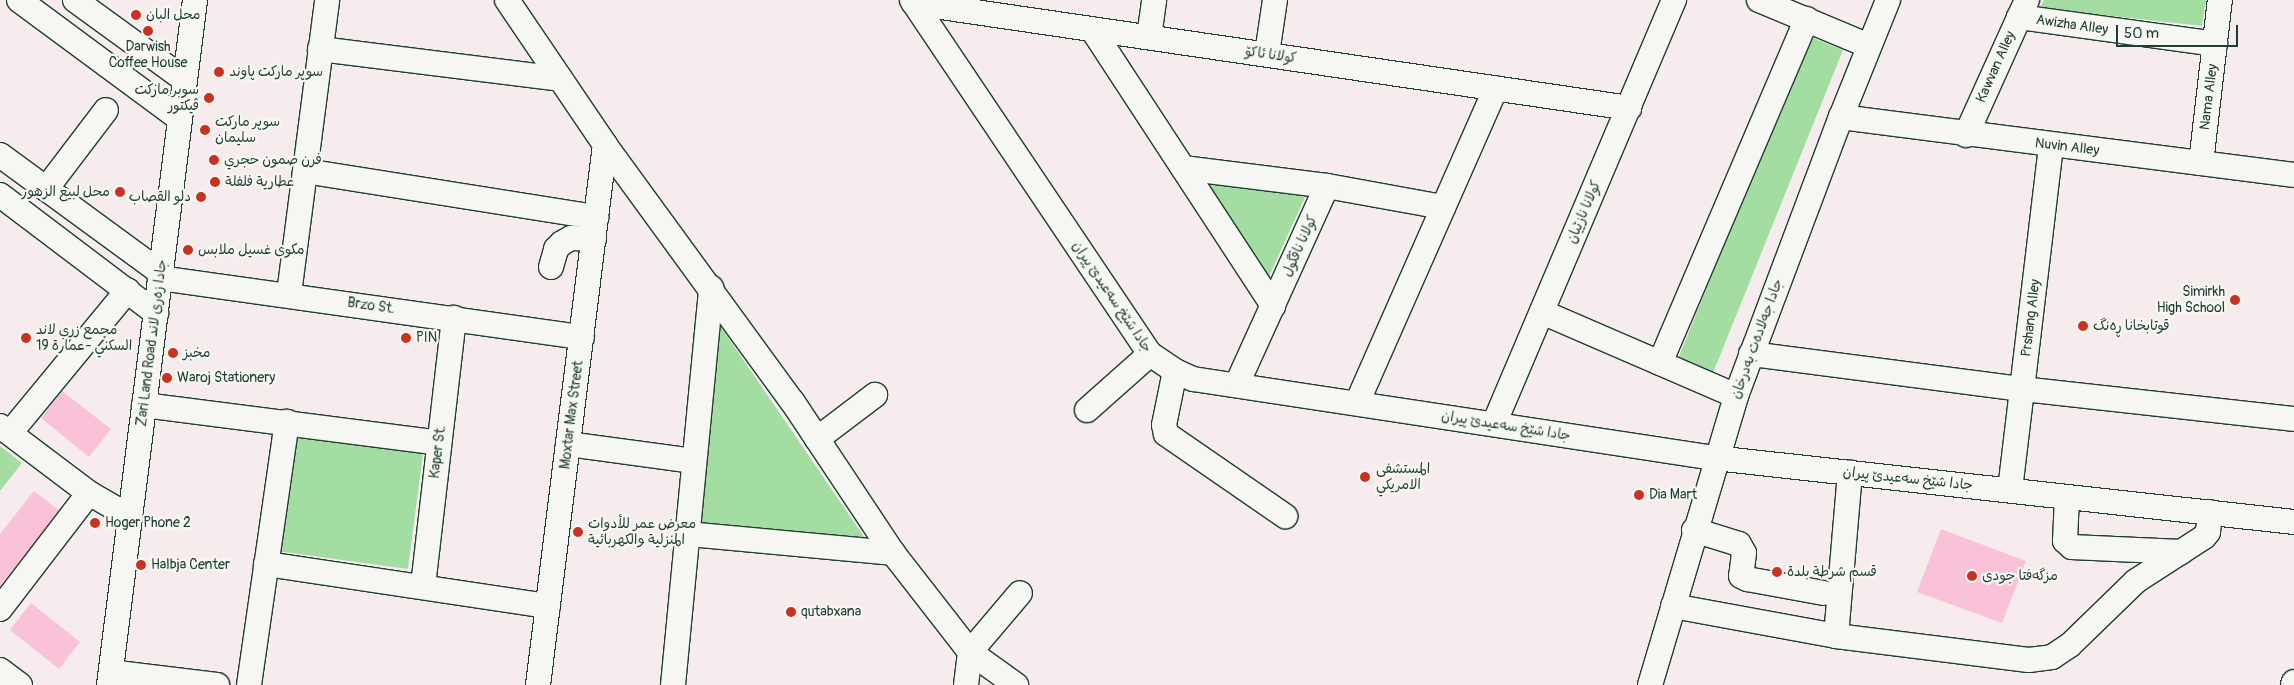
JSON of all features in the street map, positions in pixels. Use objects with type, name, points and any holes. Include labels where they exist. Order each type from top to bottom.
[{"type":"street","points":[[19,0],[180,119]]},
{"type":"street","points":[[75,0],[185,80]]},
{"type":"street","name":"Zari Land Road جادا زەری لاند","points":[[110,678],[195,0]]},
{"type":"street","points":[[288,294],[327,0]]},
{"type":"street","points":[[507,0],[605,145],[711,288],[817,439],[893,553],[970,652],[1016,685]]},
{"type":"street","points":[[1149,37],[1154,0]]},
{"type":"street","points":[[1267,54],[1275,0]]},
{"type":"street","name":"کولانا نازێیان","points":[[1494,424],[1674,0]]},
{"type":"street","points":[[1759,0],[1869,46]]},
{"type":"street","name":"جادا جەلادەت بەدرخان","points":[[1650,685],[1715,458],[1736,396],[1841,117],[1888,0]]},
{"type":"street","name":"Nama Alley","points":[[2201,163],[2220,0]]},
{"type":"street","name":"کولانا ئاکۆ","points":[[913,1],[1629,108]]},
{"type":"street","name":"جادا شێخ سەعیدێ پیران","points":[[913,1],[1150,354],[1175,371],[1193,379],[1237,384],[1715,458],[2294,522]]},
{"type":"street","name":"Awizha Alley","points":[[2023,9],[2215,44]]},
{"type":"street","name":"Kawvan Alley","points":[[1966,135],[2023,9]]},
{"type":"street","points":[[1660,363],[1807,19]]},
{"type":"street","points":[[1092,29],[1273,306]]},
{"type":"street","points":[[112,69],[132,42]]},
{"type":"street","points":[[320,49],[560,79]]},
{"type":"street","points":[[1357,403],[1496,88]]},
{"type":"street","points":[[46,189],[106,110]]},
{"type":"street","name":"Nuvin Alley","points":[[1841,117],[1966,135],[2294,175]]},
{"type":"street","name":"Moxtar Max Street","points":[[538,685],[605,145]]},
{"type":"street","name":"Prshang Alley","points":[[2010,490],[2051,145]]},
{"type":"street","points":[[0,155],[160,275]]},
{"type":"street","points":[[1183,168],[1327,186],[1444,207]]},
{"type":"street","points":[[305,171],[595,228]]},
{"type":"street","name":"کولانا ناڤگول","points":[[1237,384],[1327,186]]},
{"type":"street","points":[[0,194],[156,313]]},
{"type":"street","points":[[551,266],[556,249],[562,243],[595,228]]},
{"type":"street","name":"Brzo St.","points":[[160,275],[582,337]]},
{"type":"street","points":[[673,685],[711,288]]},
{"type":"street","points":[[128,290],[5,429],[89,493],[130,517]]},
{"type":"street","points":[[1542,312],[1736,396]]},
{"type":"street","name":"Kaper St.","points":[[423,586],[454,318]]},
{"type":"street","points":[[1087,410],[1150,354]]},
{"type":"street","points":[[1751,354],[2022,389],[2294,418]]},
{"type":"street","points":[[1175,371],[1164,425],[1166,434],[1285,516]]},
{"type":"street","points":[[817,439],[875,395]]},
{"type":"street","points":[[144,404],[440,443]]},
{"type":"street","points":[[249,685],[287,422]]},
{"type":"street","points":[[568,444],[693,461]]},
{"type":"street","points":[[1836,636],[1850,473]]},
{"type":"street","points":[[0,609],[89,493]]},
{"type":"street","points":[[2067,497],[2066,541],[2072,547],[2181,552]]},
{"type":"street","points":[[1673,606],[1836,636],[2029,660],[2052,657],[2070,645],[2136,581],[2204,537],[2208,532],[2210,512]]},
{"type":"street","points":[[1694,530],[1739,544],[1744,553],[1742,576],[1747,579],[1824,593]]},
{"type":"street","points":[[688,534],[893,553]]},
{"type":"street","points":[[266,564],[548,606]]},
{"type":"street","points":[[966,685],[970,652],[1020,593]]},
{"type":"street","points":[[0,670],[20,685]]},
{"type":"street","points":[[110,678],[217,685]]},
{"type":"green space","points":[[2044,0],[2206,0],[2202,26],[2040,8]]},
{"type":"green space","points":[[1808,36],[1843,50],[1713,373],[1678,359]]},
{"type":"green space","points":[[1202,180],[1306,195],[1266,283]]},
{"type":"green space","points":[[714,317],[869,544],[695,526]]},
{"type":"green space","points":[[292,436],[423,454],[408,569],[277,551]]},
{"type":"green space","points":[[0,446],[22,463],[0,491]]},
{"type":"building","points":[[62,391],[111,429],[89,457],[41,418]]},
{"type":"building","points":[[34,491],[60,511],[0,586],[0,534]]},
{"type":"building","name":"مزگەفتا جودی","points":[[1941,529],[2026,561],[2002,623],[1917,592]]},
{"type":"building","points":[[31,603],[80,642],[59,669],[10,630]]},
{"type":"place","name":"محل البان","points":[[136,15]]},
{"type":"place","name":"Darwish Coffee House","points":[[148,31]]},
{"type":"place","name":"سوپر ماركت پاوند","points":[[219,72]]},
{"type":"place","name":"سوبر ماركت ڤيكتور","points":[[209,98]]},
{"type":"place","name":"سوپر ماركت سليمان","points":[[205,130]]},
{"type":"place","name":"فرن صمون حجري","points":[[214,160]]},
{"type":"place","name":"عطارية فلفلة","points":[[215,182]]},
{"type":"place","name":"محل لبيع الزهور","points":[[120,192]]},
{"type":"place","name":"دلو القصاب","points":[[201,197]]},
{"type":"place","name":"مكوى غسيل ملابس","points":[[188,250]]},
{"type":"place","name":"Simirkh High School","points":[[2235,300]]},
{"type":"place","name":"قوتابخانا ڕەنگ","points":[[2083,326]]},
{"type":"place","name":"مجمع زري لاند السكني -عمارة 19","points":[[26,338]]},
{"type":"place","name":"PIN","points":[[406,338]]},
{"type":"place","name":"مخبز","points":[[173,353]]},
{"type":"place","name":"Waroj Stationery","points":[[167,378]]},
{"type":"place","name":"المستشفى الامريكي","points":[[1365,477]]},
{"type":"place","name":"Dia Mart","points":[[1639,495]]},
{"type":"place","name":"Hoger Phone 2","points":[[95,523]]},
{"type":"place","name":"معرض عمر للأدوات المنزلية والكهربائية","points":[[578,532]]},
{"type":"place","name":"Halbja Center","points":[[141,565]]},
{"type":"place","name":"قسم شرطة بلدة","points":[[1777,572]]},
{"type":"place","name":"مزگەفتا جودی","points":[[1972,576]]},
{"type":"place","name":"qutabxana","points":[[791,612]]}]
